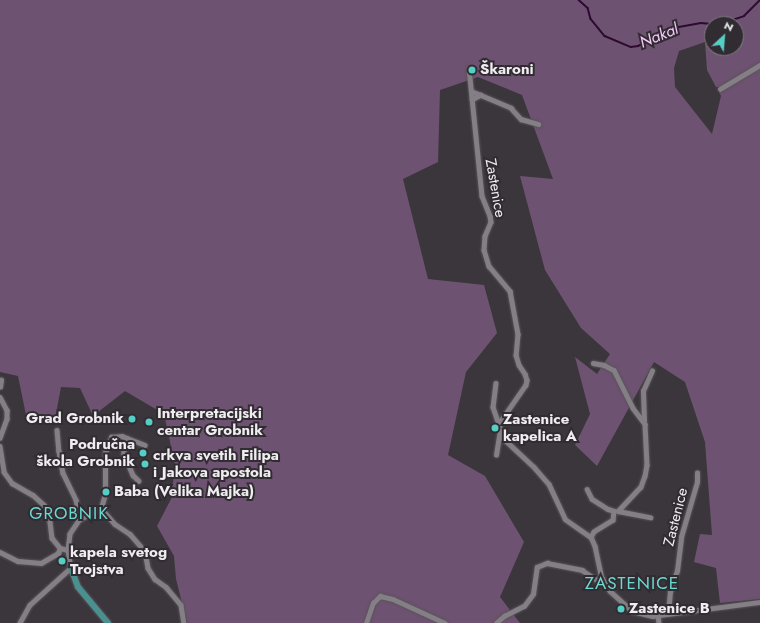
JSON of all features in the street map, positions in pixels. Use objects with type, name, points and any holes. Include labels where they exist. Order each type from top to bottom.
[{"type":"main road","points":[[71,568],[78,587],[108,623]]},
{"type":"street","points":[[720,89],[760,65]]},
{"type":"street","name":"Zastenice","points":[[469,68],[482,196],[488,208],[491,222],[485,236],[484,250],[489,266],[510,291],[518,334],[516,354],[519,365],[527,380],[526,385],[499,424]]},
{"type":"street","points":[[471,90],[511,108],[521,119],[538,124]]},
{"type":"street","points":[[472,100],[481,95]]},
{"type":"street","points":[[593,363],[604,365],[614,370],[633,408],[645,424]]},
{"type":"street","points":[[591,537],[594,532],[613,520],[617,511],[641,486],[645,476],[647,465],[643,391],[652,371]]},
{"type":"street","points":[[0,387],[1,380]]},
{"type":"street","points":[[496,383],[493,407],[500,431],[496,455]]},
{"type":"street","points":[[0,397],[7,410],[7,419],[0,438]]},
{"type":"street","points":[[57,430],[63,474],[76,500],[80,518]]},
{"type":"street","points":[[500,431],[504,439],[534,467],[549,484],[565,519],[591,537],[595,546],[602,578],[610,590],[632,611],[641,615],[658,615],[760,602]]},
{"type":"street","points":[[20,623],[30,605],[71,568],[68,550],[70,534],[80,518],[101,508],[105,494],[105,453],[113,436],[122,436],[145,445]]},
{"type":"street","points":[[127,438],[124,454],[134,475],[139,481]]},
{"type":"street","points":[[0,446],[4,472],[12,483],[33,495],[44,506],[49,514],[52,538],[60,548],[68,550]]},
{"type":"street","name":"Zastenice","points":[[668,614],[670,592],[677,571],[680,537],[697,482],[697,473]]},
{"type":"street","name":"Zastenice","points":[[587,489],[592,499],[608,509],[650,517]]},
{"type":"street","points":[[101,508],[115,524],[130,534],[145,551],[148,568],[155,579],[166,587],[181,605],[184,623]]},
{"type":"street","points":[[0,552],[18,561],[41,563],[54,556],[60,548]]},
{"type":"street","points":[[496,623],[504,616],[524,606],[533,594],[537,566],[547,563],[582,570],[597,580],[602,578]]},
{"type":"street","points":[[366,623],[373,603],[380,596],[393,599],[445,623]]},
{"type":"street","points":[[658,615],[659,623]]},
{"type":"shaded area","points":[[0,0],[760,0],[760,64],[721,87],[716,87],[707,70],[706,56],[744,56],[744,16],[704,16],[704,42],[679,51],[674,68],[675,87],[712,134],[721,96],[719,92],[760,67],[760,599],[720,603],[716,568],[694,562],[700,534],[712,535],[705,442],[685,382],[654,362],[597,466],[575,445],[590,414],[575,357],[597,374],[610,354],[581,328],[545,270],[520,176],[553,179],[522,95],[478,77],[440,90],[438,162],[403,179],[428,279],[484,285],[497,333],[466,372],[448,455],[485,476],[524,542],[500,597],[520,623],[187,623],[176,579],[174,556],[157,526],[171,499],[175,465],[164,414],[125,391],[93,416],[80,388],[61,387],[54,424],[26,415],[18,376],[0,372]]},
{"type":"waterway","name":"Nakal","points":[[579,0],[588,8],[591,19],[605,36],[631,47],[638,46],[679,27],[704,23]]},
{"type":"waterway","name":"Nakal","points":[[744,16],[760,0]]},
{"type":"place","name":"Škaroni","points":[[472,70]]},
{"type":"place","name":"Grad Grobnik","points":[[132,419]]},
{"type":"place","name":"Interpretacijski centar Grobnik","points":[[149,422]]},
{"type":"place","name":"Zastenice kapelica A","points":[[495,428]]},
{"type":"place","name":"Područna škola Grobnik","points":[[143,453]]},
{"type":"place","name":"crkva svetih Filipa i Jakova apostola","points":[[145,464]]},
{"type":"place","name":"Baba (Velika Majka)","points":[[106,492]]},
{"type":"place","name":"kapela svetog Trojstva","points":[[62,561]]},
{"type":"place","name":"Zastenice B","points":[[621,609]]},
{"type":"district","name":"GROBNIK","points":[[69,514]]},
{"type":"district","name":"ZASTENICE","points":[[632,584]]}]
